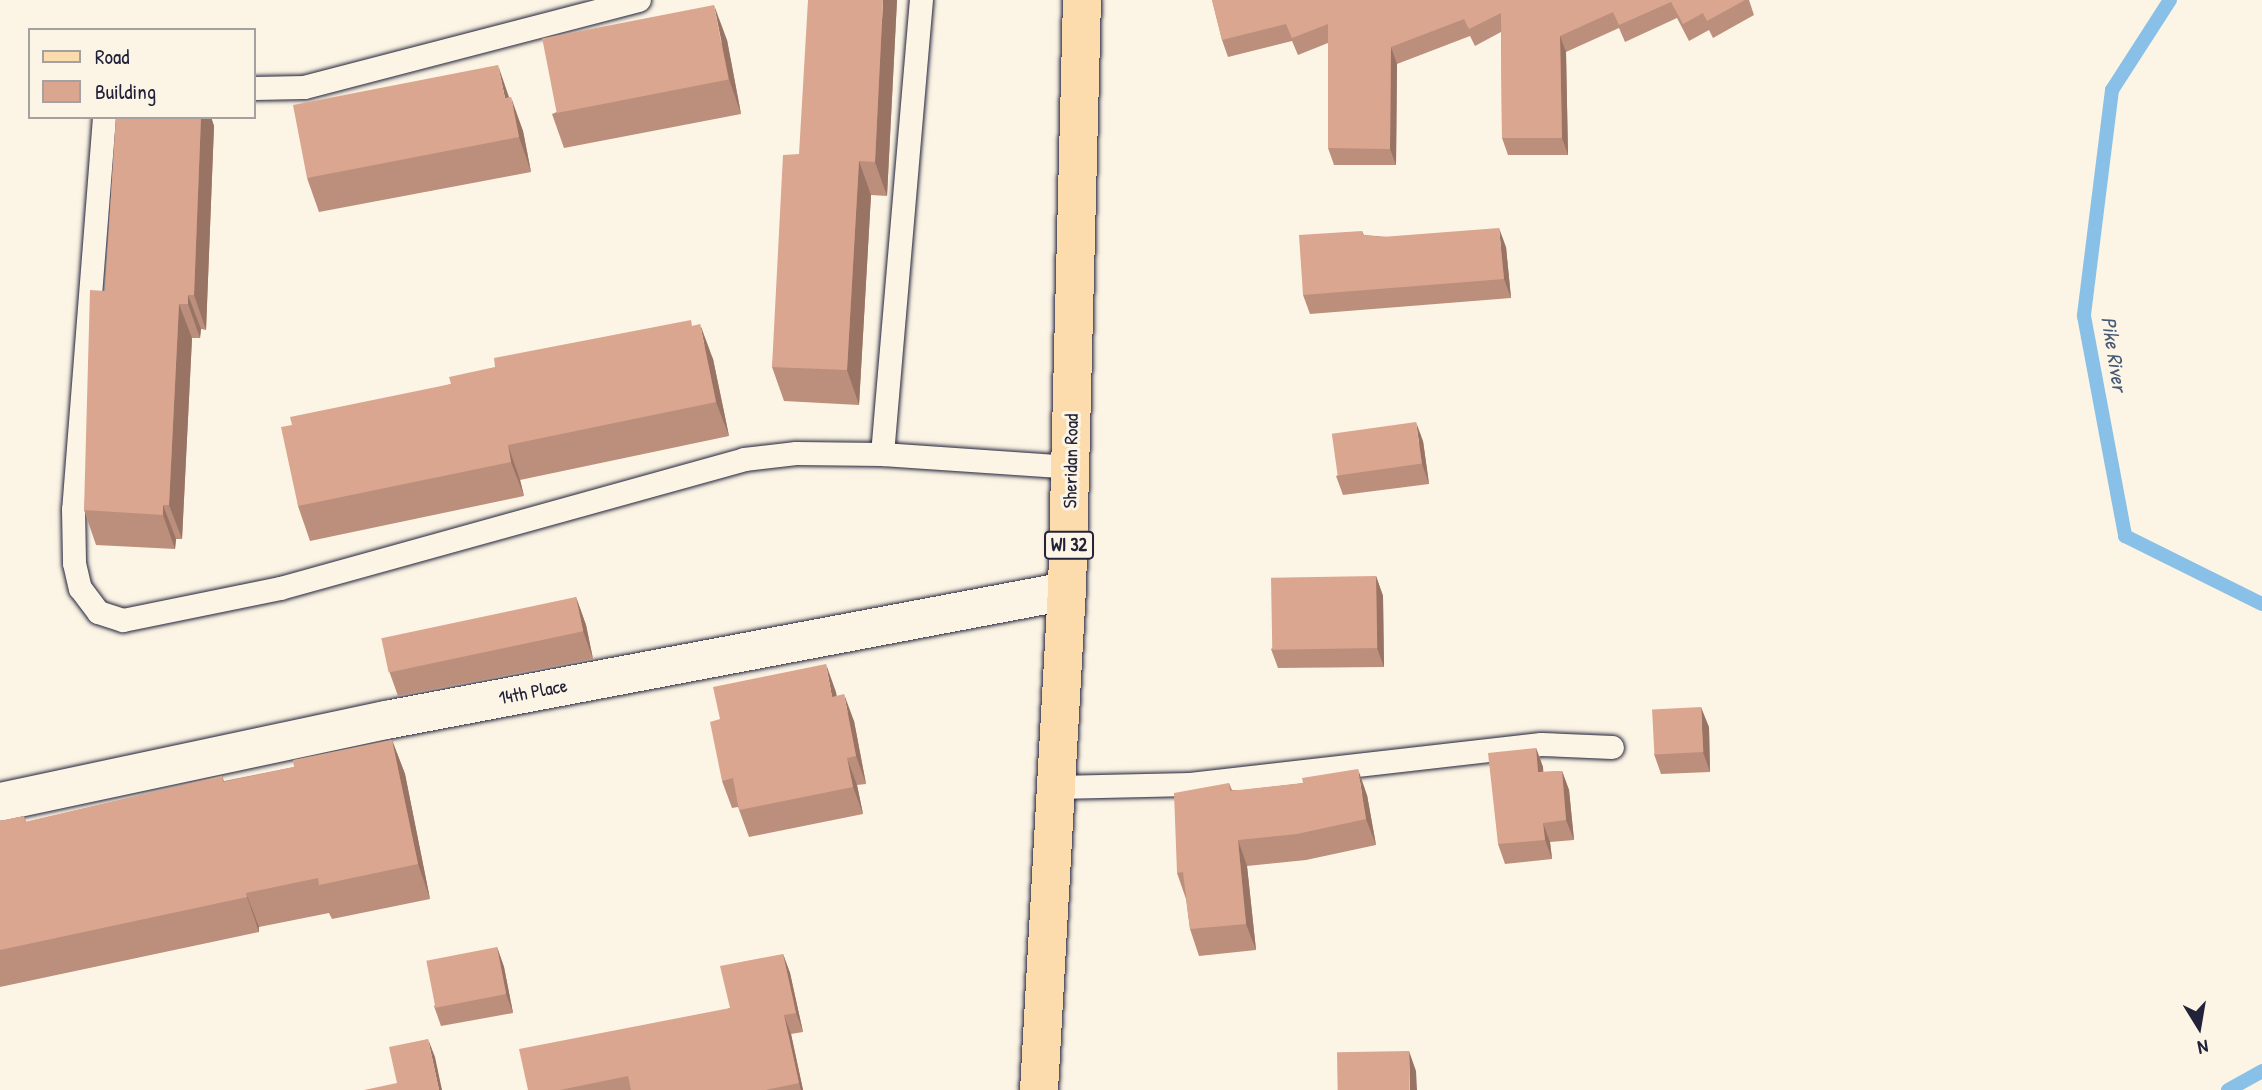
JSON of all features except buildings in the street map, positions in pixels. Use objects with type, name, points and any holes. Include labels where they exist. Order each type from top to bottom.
[{"type":"main road","name":"Sheridan Road","points":[[1038,1090],[1068,591],[1082,0]]},
{"type":"street","name":"14th Place","points":[[0,802],[386,720],[1068,591]]},
{"type":"lane","points":[[256,88],[304,87],[639,0]]},
{"type":"lane","points":[[883,454],[921,0]]},
{"type":"lane","points":[[104,119],[73,509],[74,563],[80,589],[98,612],[123,620],[281,588],[744,460],[796,453],[883,454],[1071,467]]},
{"type":"lane","points":[[1056,788],[1190,784],[1541,744],[1612,747]]},
{"type":"waterway","name":"Pike River","points":[[2170,0],[2112,90],[2084,316],[2125,536],[2262,604]]},
{"type":"waterway","name":"Pike River","points":[[2228,1090],[2262,1071]]}]
